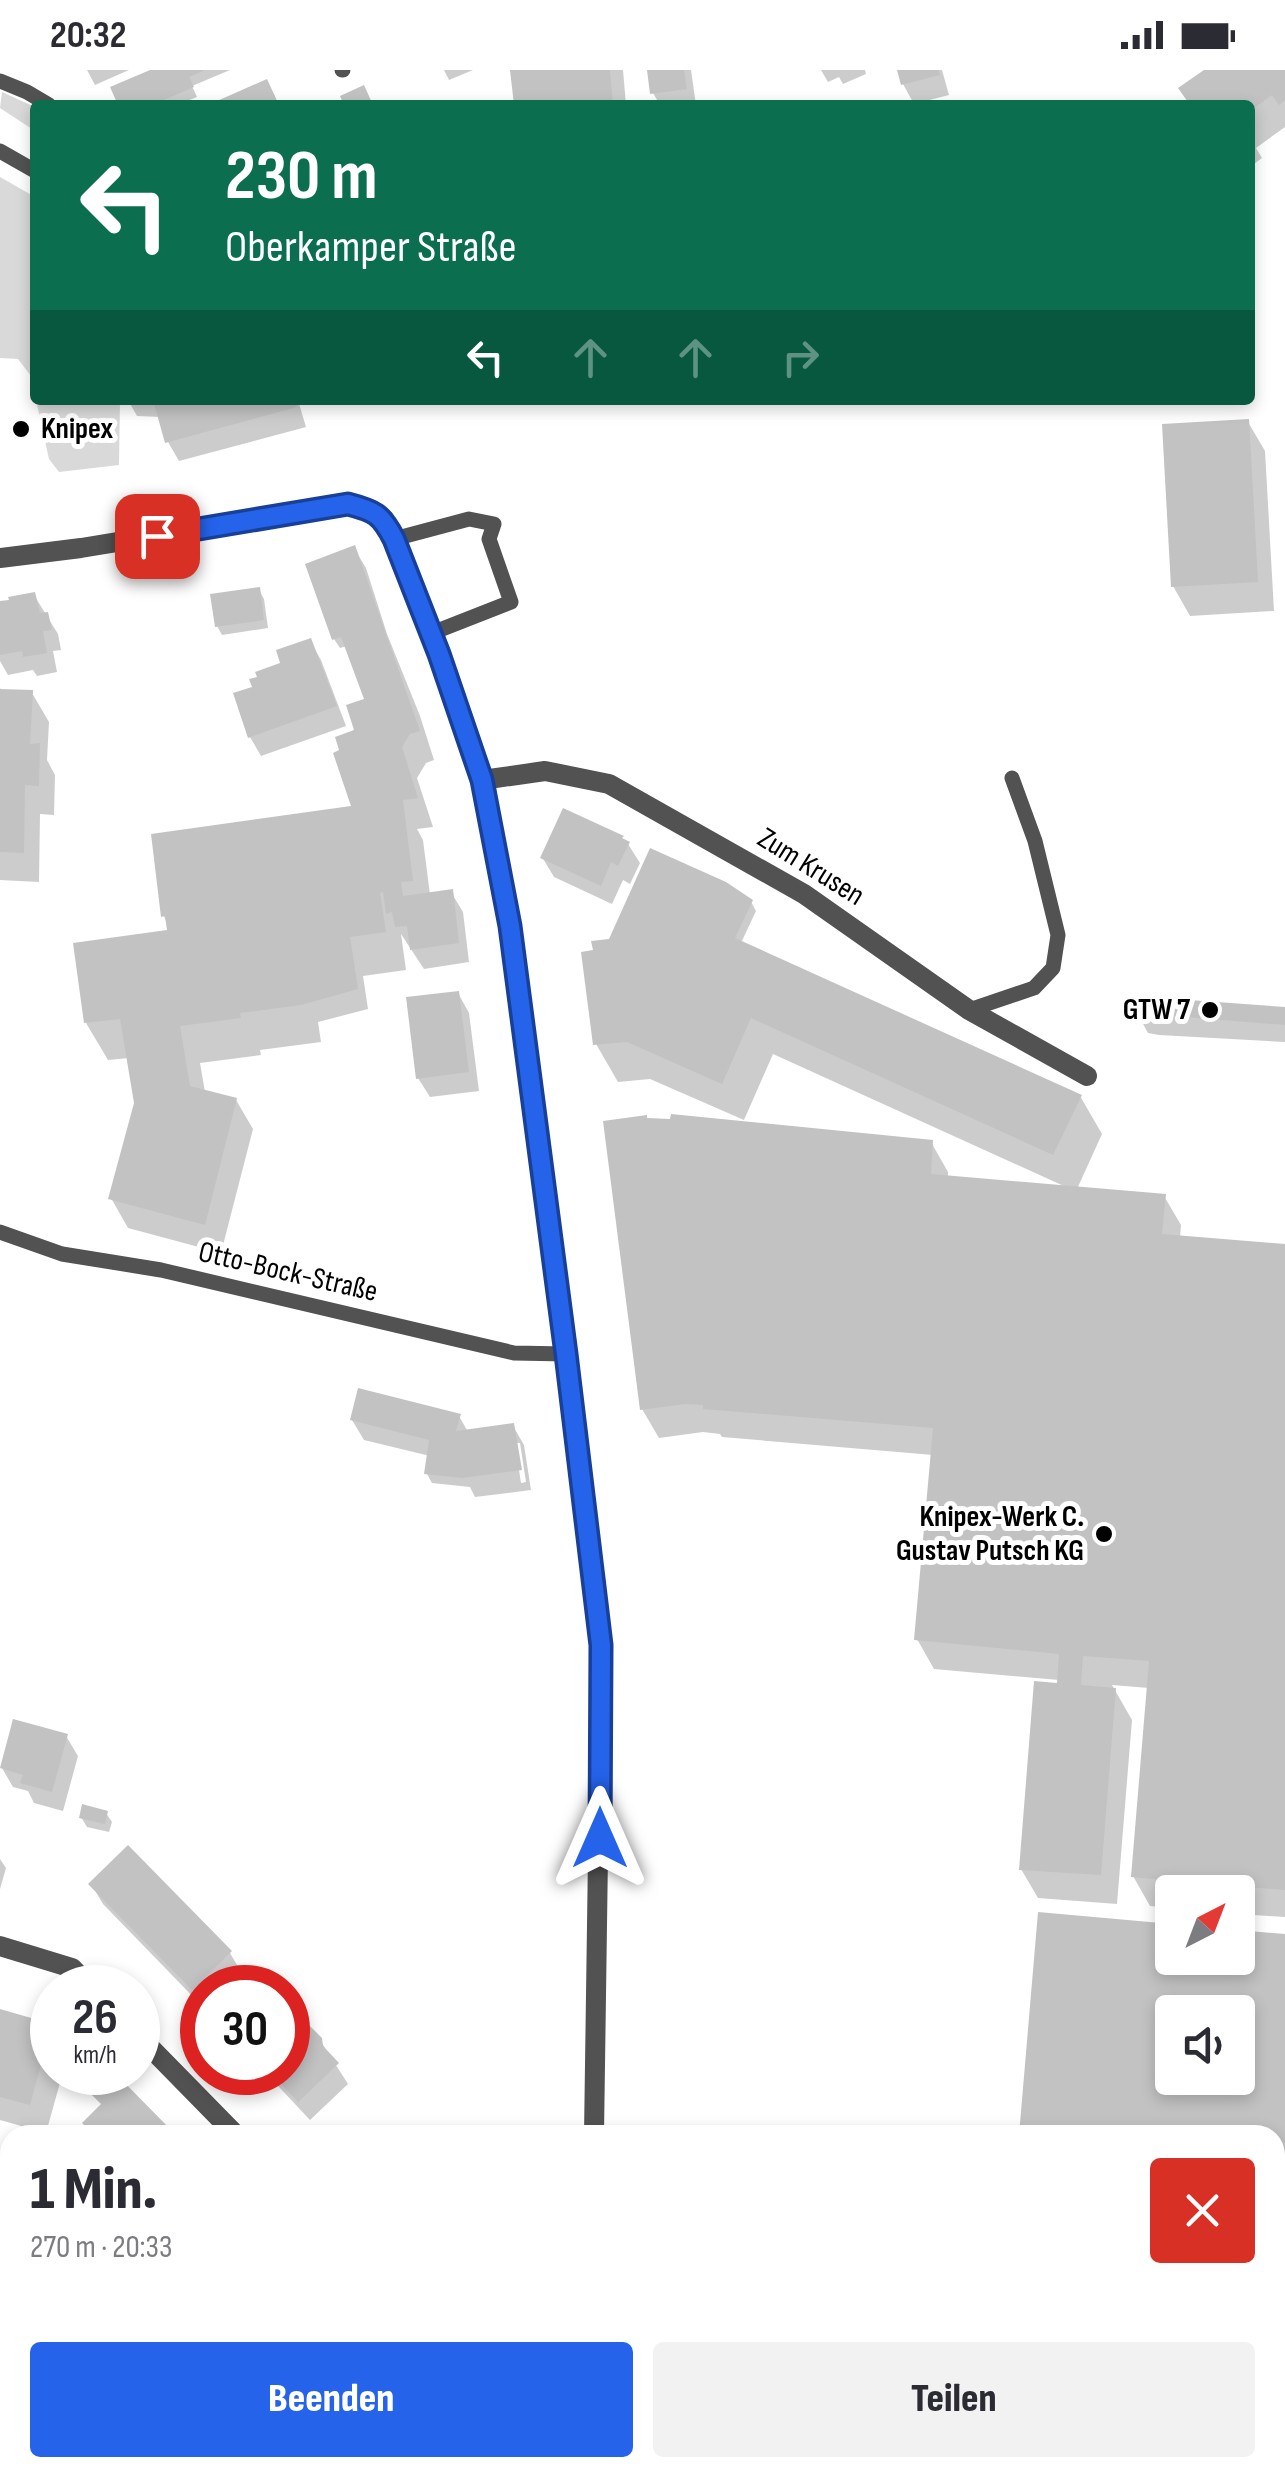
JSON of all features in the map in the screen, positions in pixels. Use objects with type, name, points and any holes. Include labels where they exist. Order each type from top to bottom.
[{"type":"street","points":[[0,558],[348,504],[384,519],[432,633],[482,780],[510,926],[601,1645],[594,2125]]},
{"type":"street","name":"Zum Krusen","points":[[482,780],[545,771],[609,784],[804,894],[969,1010],[1087,1076]]},
{"type":"street","points":[[0,1946],[62,1965]]},
{"type":"street","points":[[160,2057],[226,2125]]},
{"type":"lane","points":[[0,82],[40,100]]},
{"type":"lane","points":[[0,151],[30,168]]},
{"type":"lane","points":[[394,539],[469,519],[494,524],[489,539],[510,602],[432,633]]},
{"type":"lane","points":[[969,1010],[1034,988],[1053,968],[1058,935],[1035,841],[1012,778]]},
{"type":"lane","name":"Otto-Bock-Straße","points":[[0,1232],[62,1254],[160,1270],[514,1353],[566,1354]]},
{"type":"shaded area","points":[[2,92],[30,105],[30,128],[0,108]]},
{"type":"shaded area","points":[[0,177],[30,194],[30,375],[18,359],[0,358]]},
{"type":"shaded area","points":[[37,405],[120,405],[119,465],[59,472],[49,459]]},
{"type":"building","points":[[150,70],[205,70],[189,77],[194,87],[164,100],[116,100],[110,87]]},
{"type":"building","points":[[510,70],[610,70],[613,100],[513,100]]},
{"type":"building","points":[[647,70],[684,70],[687,89],[650,94]]},
{"type":"building","points":[[897,70],[938,70],[940,75],[901,85]]},
{"type":"building","points":[[1204,70],[1285,70],[1285,100],[1279,105],[1272,95],[1255,107],[1255,100],[1186,100],[1178,88]]},
{"type":"building","points":[[267,79],[277,100],[219,100]]},
{"type":"building","points":[[364,85],[371,100],[342,100],[340,96]]},
{"type":"building","points":[[154,405],[297,407],[165,443]]},
{"type":"building","points":[[1249,419],[1258,582],[1171,587],[1162,424]]},
{"type":"building","points":[[355,545],[420,731],[410,734],[402,747],[418,798],[403,800],[413,881],[401,882],[403,896],[453,889],[459,943],[410,950],[407,926],[395,927],[392,912],[386,914],[383,892],[380,893],[386,932],[350,937],[358,989],[301,1005],[240,1013],[241,1018],[180,1026],[190,1086],[237,1098],[205,1225],[108,1199],[134,1103],[120,1019],[84,1023],[73,943],[167,930],[165,916],[161,917],[151,834],[351,806],[333,753],[339,750],[335,737],[354,730],[346,705],[364,699],[341,637],[332,640],[305,564]]},
{"type":"building","points":[[260,587],[264,620],[215,627],[210,594]]},
{"type":"building","points":[[35,592],[40,613],[48,612],[52,630],[43,631],[47,653],[23,657],[22,651],[0,655],[0,601]]},
{"type":"building","points":[[311,638],[337,706],[248,738],[233,693],[252,687],[249,679],[257,677],[255,672],[280,663],[276,650]]},
{"type":"building","points":[[0,689],[33,690],[30,744],[40,743],[39,786],[25,785],[24,853],[0,852]]},
{"type":"building","points":[[563,808],[630,842],[618,866],[611,862],[601,886],[540,858]]},
{"type":"building","points":[[650,848],[726,882],[753,900],[735,938],[1082,1095],[1053,1155],[751,1018],[722,1084],[627,1042],[593,1045],[581,952],[593,950],[591,941],[609,939]]},
{"type":"building","points":[[459,991],[469,1072],[416,1079],[406,997]]},
{"type":"building","name":"GTW 7","points":[[1136,998],[1285,1007],[1285,1025],[1134,1013]]},
{"type":"building","name":"Knipex-Werk C. Gustav Putsch KG","points":[[671,1114],[933,1140],[931,1174],[1166,1194],[1162,1234],[1285,1244],[1285,1890],[1255,1888],[1255,1875],[1131,1877],[1149,1661],[1083,1656],[1081,1685],[1116,1688],[1101,1875],[1019,1870],[1034,1681],[1057,1683],[1059,1654],[914,1640],[933,1428],[703,1409],[703,1405],[640,1410],[603,1121],[647,1115],[670,1119]]},
{"type":"building","points":[[358,1388],[461,1414],[456,1431],[514,1423],[522,1470],[462,1478],[424,1474],[429,1440],[350,1420]]},
{"type":"building","points":[[13,1719],[68,1734],[52,1792],[20,1783],[23,1775],[0,1768]]},
{"type":"building","points":[[82,1804],[108,1811],[105,1824],[79,1818]]},
{"type":"building","points":[[128,1845],[232,1951],[218,1965],[180,1965],[180,1978],[88,1884]]},
{"type":"building","points":[[1038,1912],[1155,1922],[1155,1975],[1255,1975],[1255,1931],[1285,1934],[1285,2125],[1020,2125]]},
{"type":"building","points":[[0,2009],[30,2018],[33,2095],[30,2105],[0,2097]]},
{"type":"building","points":[[310,2026],[322,2038],[323,2046],[339,2063],[310,2091]]},
{"type":"building","points":[[92,2095],[137,2095],[166,2125],[84,2125],[101,2104]]},
{"type":"place","name":"Knipex","points":[[21,429]]},
{"type":"place","name":"GTW 7","points":[[1210,1010]]},
{"type":"place","name":"Knipex-Werk C. Gustav Putsch KG","points":[[1104,1534]]},
{"type":"route","points":[[157,536],[348,504],[370,510],[384,519],[394,539],[448,678],[482,780],[510,926],[601,1645],[600,1838]]}]
